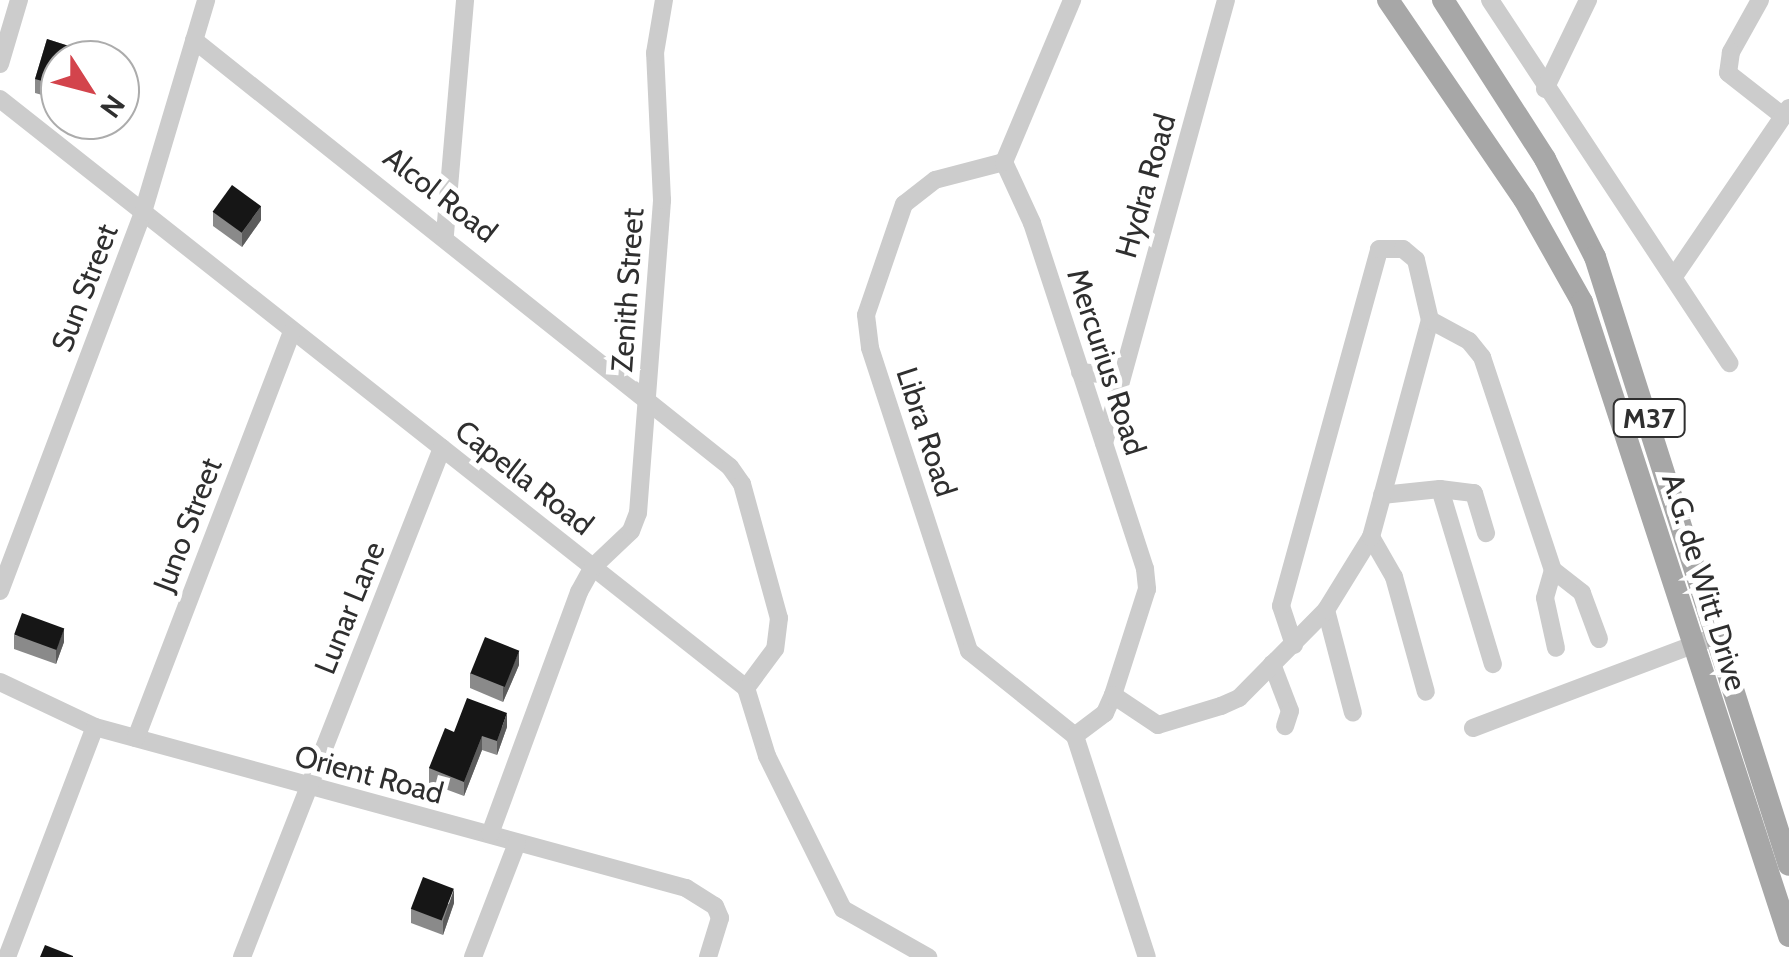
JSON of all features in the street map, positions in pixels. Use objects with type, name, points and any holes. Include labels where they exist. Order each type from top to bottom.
[{"type":"main road","points":[[1376,0],[1407,30]]},
{"type":"main road","name":"A.G. de Witt Drive","points":[[1388,0],[1558,252],[1614,392],[1690,646],[1787,924]]},
{"type":"main road","name":"A.G. de Witt Drive","points":[[1443,0],[1569,202],[1595,257],[1656,442],[1713,637],[1789,865]]},
{"type":"main road","points":[[1614,392],[1637,382]]},
{"type":"main road","points":[[1633,450],[1656,442]]},
{"type":"street","points":[[0,64],[20,0]]},
{"type":"street","name":"Sun Street","points":[[0,591],[143,212],[206,0]]},
{"type":"street","points":[[445,234],[465,0]]},
{"type":"street","name":"Zenith Street","points":[[593,567],[620,547],[638,513],[662,200],[655,53],[664,0]]},
{"type":"street","points":[[1004,162],[1072,0]]},
{"type":"street","name":"Hydra Road","points":[[1104,444],[1226,0]]},
{"type":"street","points":[[1490,0],[1544,88],[1675,275],[1729,363]]},
{"type":"street","points":[[1544,88],[1588,0]]},
{"type":"street","points":[[1675,275],[1786,112],[1728,73],[1731,52],[1760,0]]},
{"type":"street","name":"Alcol Road","points":[[194,40],[649,397],[742,484],[779,618],[775,649],[746,688]]},
{"type":"street","name":"Capella Road","points":[[0,100],[746,688]]},
{"type":"street","name":"Mercurius Road","points":[[1004,162],[1032,223],[1147,589],[1105,714],[1075,736]]},
{"type":"street","name":"Libra Road","points":[[1004,162],[935,180],[904,204],[866,315],[870,348],[969,651],[1075,736]]},
{"type":"street","points":[[1113,694],[1139,718],[1158,725],[1240,698],[1294,645],[1326,610],[1371,537],[1430,320],[1416,260],[1404,249],[1379,249],[1281,606],[1294,645]]},
{"type":"street","points":[[1430,320],[1469,342],[1482,357],[1553,570],[1582,593],[1599,639]]},
{"type":"street","name":"Juno Street","points":[[136,738],[292,332]]},
{"type":"street","points":[[1080,372],[1121,376]]},
{"type":"street","name":"Lunar Lane","points":[[242,957],[442,448]]},
{"type":"street","points":[[1382,496],[1440,489],[1474,493],[1486,533]]},
{"type":"street","points":[[1440,489],[1492,664]]},
{"type":"street","points":[[1371,537],[1394,577],[1426,692]]},
{"type":"street","points":[[490,834],[593,567]]},
{"type":"street","points":[[1553,570],[1545,598],[1556,648]]},
{"type":"street","points":[[1326,610],[1353,714]]},
{"type":"street","points":[[1473,728],[1713,637]]},
{"type":"street","points":[[1272,664],[1290,711],[1284,726]]},
{"type":"street","name":"Orient Road","points":[[0,682],[96,727],[308,788],[686,888],[715,906],[720,918],[708,957]]},
{"type":"street","points":[[746,688],[767,756],[843,909],[928,957]]},
{"type":"street","points":[[7,957],[96,727]]},
{"type":"street","points":[[1075,736],[1147,957]]},
{"type":"street","points":[[473,957],[517,843]]},
{"type":"building","points":[[232,185],[261,206],[242,233],[213,212]]},
{"type":"building","points":[[22,613],[64,628],[56,650],[14,635]]},
{"type":"building","points":[[485,637],[519,651],[505,687],[470,673]]},
{"type":"building","points":[[467,698],[507,713],[497,741],[482,736],[464,782],[429,768],[445,728],[454,732]]},
{"type":"building","points":[[423,877],[454,889],[442,921],[411,909]]},
{"type":"building","points":[[45,945],[73,956],[73,957],[40,957]]}]
